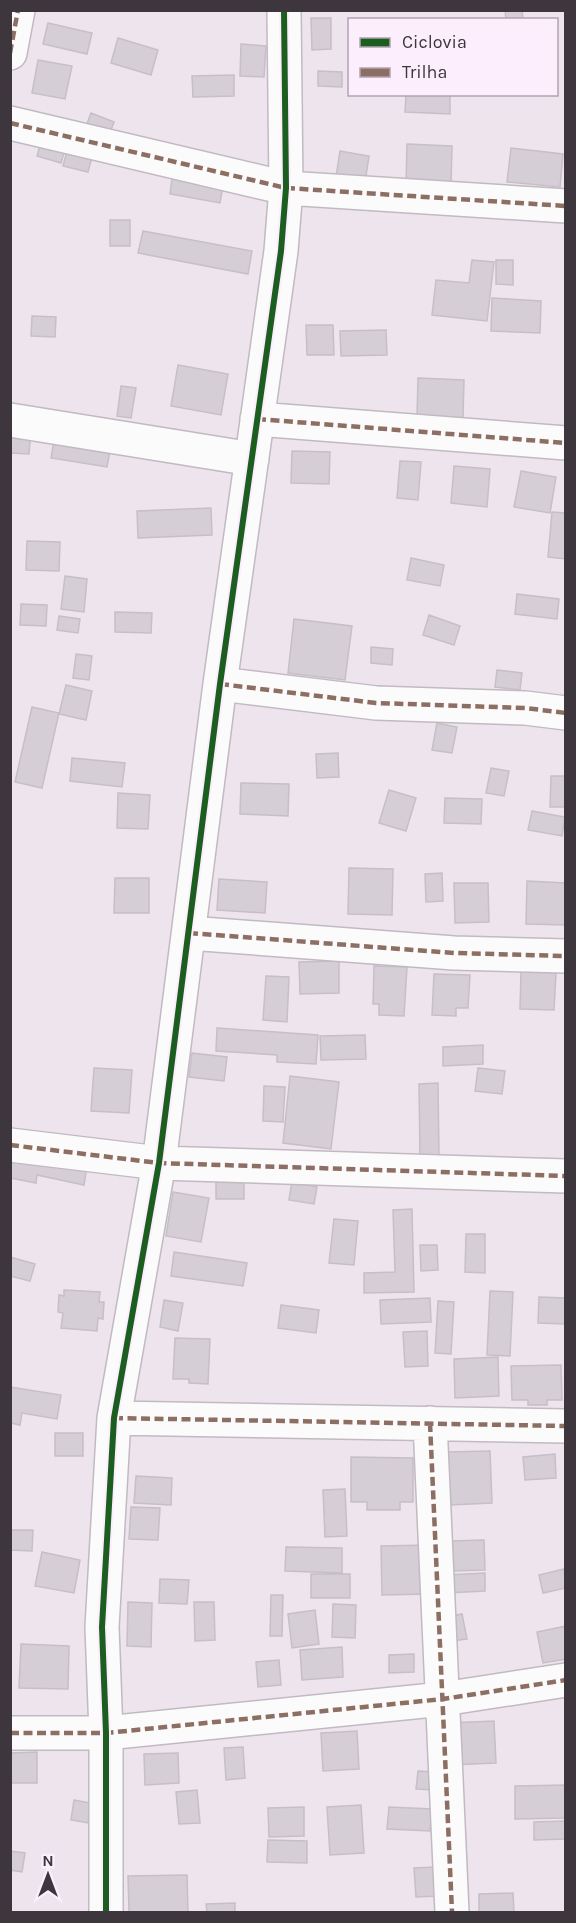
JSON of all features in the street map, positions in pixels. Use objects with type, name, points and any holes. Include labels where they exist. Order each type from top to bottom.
[{"type":"street","points":[[10,53],[18,10]]},
{"type":"street","points":[[106,1912],[106,1733],[102,1626],[114,1418],[159,1163],[220,684],[281,251],[286,188],[284,10]]},
{"type":"street","points":[[10,123],[286,188],[566,206]]},
{"type":"street","points":[[257,419],[566,443]]},
{"type":"street","points":[[10,420],[252,459]]},
{"type":"street","points":[[220,684],[376,703],[525,708],[566,713]]},
{"type":"street","points":[[189,933],[454,953],[566,956]]},
{"type":"street","points":[[10,1145],[159,1163],[566,1176]]},
{"type":"street","points":[[114,1418],[566,1426]]},
{"type":"street","points":[[430,1423],[452,1912]]},
{"type":"street","points":[[10,1733],[106,1733],[443,1699],[566,1680]]},
{"type":"building","points":[[505,10],[522,10],[523,18],[506,18]]},
{"type":"building","points":[[311,18],[331,18],[331,49],[312,50]]},
{"type":"building","points":[[48,23],[92,33],[87,54],[43,44]]},
{"type":"building","points":[[118,38],[158,50],[151,75],[111,63]]},
{"type":"building","points":[[241,44],[266,46],[264,77],[240,76]]},
{"type":"building","points":[[38,60],[72,66],[65,99],[32,93]]},
{"type":"building","points":[[318,71],[342,72],[342,87],[318,86]]},
{"type":"building","points":[[234,75],[234,96],[193,97],[192,76]]},
{"type":"building","points":[[406,96],[450,96],[450,114],[405,112]]},
{"type":"building","points":[[91,113],[114,122],[108,138],[85,129]]},
{"type":"building","points":[[42,139],[66,146],[61,163],[37,156]]},
{"type":"building","points":[[407,144],[452,146],[451,185],[406,184]]},
{"type":"building","points":[[68,147],[93,153],[88,172],[63,166]]},
{"type":"building","points":[[511,148],[563,154],[560,187],[507,182]]},
{"type":"building","points":[[340,151],[369,156],[365,182],[336,177]]},
{"type":"building","points":[[173,171],[224,180],[220,203],[170,194]]},
{"type":"building","points":[[110,220],[130,220],[130,246],[110,246]]},
{"type":"building","points":[[143,231],[252,251],[248,274],[138,253]]},
{"type":"building","points":[[472,260],[494,262],[487,321],[432,315],[436,280],[469,283]]},
{"type":"building","points":[[496,260],[513,260],[513,285],[496,284]]},
{"type":"building","points":[[492,298],[541,301],[540,333],[491,331]]},
{"type":"building","points":[[32,316],[56,317],[55,337],[31,336]]},
{"type":"building","points":[[306,325],[333,325],[334,355],[307,355]]},
{"type":"building","points":[[386,330],[387,355],[341,356],[340,331]]},
{"type":"building","points":[[178,365],[228,374],[221,415],[171,406]]},
{"type":"building","points":[[418,378],[464,380],[463,418],[417,416]]},
{"type":"building","points":[[121,386],[136,388],[131,418],[117,416]]},
{"type":"building","points":[[10,428],[31,429],[29,454],[10,453]]},
{"type":"building","points":[[55,435],[111,445],[107,467],[51,458]]},
{"type":"building","points":[[292,451],[330,452],[329,484],[291,483]]},
{"type":"building","points":[[400,461],[421,462],[418,500],[397,498]]},
{"type":"building","points":[[454,466],[490,469],[487,507],[451,503]]},
{"type":"building","points":[[521,471],[556,477],[550,513],[514,507]]},
{"type":"building","points":[[211,508],[212,535],[138,538],[137,511]]},
{"type":"building","points":[[552,512],[566,513],[566,559],[548,557]]},
{"type":"building","points":[[27,541],[60,542],[59,571],[26,570]]},
{"type":"building","points":[[411,558],[444,565],[440,586],[407,580]]},
{"type":"building","points":[[65,576],[87,579],[84,612],[61,609]]},
{"type":"building","points":[[517,594],[559,599],[557,619],[515,614]]},
{"type":"building","points":[[21,604],[47,605],[46,626],[20,625]]},
{"type":"building","points":[[115,612],[152,613],[151,633],[115,632]]},
{"type":"building","points":[[429,615],[460,626],[454,645],[423,635]]},
{"type":"building","points":[[59,616],[80,619],[78,633],[57,630]]},
{"type":"building","points":[[294,619],[352,626],[345,680],[288,673]]},
{"type":"building","points":[[371,647],[393,649],[392,665],[371,663]]},
{"type":"building","points":[[76,654],[92,656],[89,680],[73,678]]},
{"type":"building","points":[[497,670],[522,673],[520,690],[495,687]]},
{"type":"building","points":[[66,685],[92,691],[86,720],[59,714]]},
{"type":"building","points":[[32,707],[59,713],[42,788],[15,782]]},
{"type":"building","points":[[437,723],[457,727],[452,753],[432,750]]},
{"type":"building","points":[[338,753],[339,777],[317,778],[316,754]]},
{"type":"building","points":[[72,758],[125,763],[122,787],[70,781]]},
{"type":"building","points":[[491,768],[509,771],[504,796],[486,793]]},
{"type":"building","points":[[551,776],[566,776],[566,807],[550,807]]},
{"type":"building","points":[[241,783],[289,784],[288,816],[240,814]]},
{"type":"building","points":[[389,790],[416,798],[406,831],[379,823]]},
{"type":"building","points":[[118,793],[150,795],[148,829],[117,828]]},
{"type":"building","points":[[445,798],[482,799],[481,824],[444,823]]},
{"type":"building","points":[[532,811],[565,817],[562,836],[528,830]]},
{"type":"building","points":[[349,868],[393,869],[392,915],[348,914]]},
{"type":"building","points":[[442,873],[443,901],[426,902],[425,874]]},
{"type":"building","points":[[115,878],[149,878],[149,913],[114,913]]},
{"type":"building","points":[[219,879],[267,882],[265,913],[217,910]]},
{"type":"building","points":[[527,881],[566,883],[566,925],[526,924]]},
{"type":"building","points":[[454,883],[488,883],[489,922],[455,923]]},
{"type":"building","points":[[339,961],[339,993],[300,994],[299,962]]},
{"type":"building","points":[[374,966],[407,967],[404,1016],[379,1015],[379,1004],[373,1004]]},
{"type":"building","points":[[521,971],[556,973],[554,1010],[520,1009]]},
{"type":"building","points":[[434,974],[470,975],[468,1008],[456,1008],[456,1016],[432,1015]]},
{"type":"building","points":[[266,976],[289,977],[287,1022],[263,1020]]},
{"type":"building","points":[[217,1028],[318,1035],[316,1064],[277,1062],[277,1055],[216,1051]]},
{"type":"building","points":[[365,1035],[366,1059],[321,1060],[320,1036]]},
{"type":"building","points":[[483,1045],[483,1064],[443,1066],[443,1047]]},
{"type":"building","points":[[192,1053],[227,1057],[224,1081],[189,1077]]},
{"type":"building","points":[[94,1068],[132,1070],[129,1113],[91,1111]]},
{"type":"building","points":[[478,1068],[505,1071],[502,1094],[475,1091]]},
{"type":"building","points":[[290,1076],[339,1082],[331,1149],[283,1143]]},
{"type":"building","points":[[438,1083],[439,1157],[420,1157],[419,1084]]},
{"type":"building","points":[[264,1086],[285,1087],[283,1122],[263,1121]]},
{"type":"building","points":[[10,1152],[87,1166],[84,1185],[37,1175],[36,1183],[10,1178]]},
{"type":"building","points":[[216,1178],[244,1178],[244,1199],[216,1199]]},
{"type":"building","points":[[292,1182],[317,1187],[314,1204],[289,1200]]},
{"type":"building","points":[[173,1192],[209,1198],[201,1242],[166,1236]]},
{"type":"building","points":[[412,1209],[414,1292],[364,1293],[364,1273],[395,1272],[393,1210]]},
{"type":"building","points":[[334,1219],[358,1221],[354,1265],[329,1263]]},
{"type":"building","points":[[466,1234],[485,1234],[485,1273],[465,1272]]},
{"type":"building","points":[[420,1245],[437,1245],[438,1270],[421,1271]]},
{"type":"building","points":[[174,1252],[247,1263],[243,1286],[171,1276]]},
{"type":"building","points":[[10,1257],[35,1264],[30,1281],[10,1276]]},
{"type":"building","points":[[64,1290],[100,1292],[99,1302],[104,1302],[103,1319],[98,1318],[97,1331],[61,1328],[63,1313],[58,1312],[59,1295],[64,1296]]},
{"type":"building","points":[[490,1291],[513,1292],[510,1356],[487,1355]]},
{"type":"building","points":[[539,1297],[566,1298],[566,1324],[538,1323]]},
{"type":"building","points":[[430,1298],[431,1322],[381,1324],[380,1300]]},
{"type":"building","points":[[164,1300],[183,1303],[178,1331],[160,1327]]},
{"type":"building","points":[[438,1301],[454,1302],[451,1354],[435,1353]]},
{"type":"building","points":[[281,1305],[319,1310],[316,1333],[278,1328]]},
{"type":"building","points":[[427,1331],[428,1366],[405,1367],[403,1332]]},
{"type":"building","points":[[175,1338],[210,1339],[208,1384],[189,1383],[189,1379],[173,1379]]},
{"type":"building","points":[[498,1357],[499,1396],[455,1398],[454,1359]]},
{"type":"building","points":[[561,1365],[562,1400],[547,1400],[547,1405],[528,1405],[528,1400],[512,1400],[511,1366]]},
{"type":"building","points":[[10,1387],[61,1395],[57,1419],[22,1413],[20,1425],[10,1423]]},
{"type":"building","points":[[55,1433],[83,1433],[83,1456],[55,1456]]},
{"type":"building","points":[[490,1451],[492,1503],[450,1505],[448,1452]]},
{"type":"building","points":[[555,1454],[556,1478],[525,1480],[523,1457]]},
{"type":"building","points":[[351,1457],[413,1458],[413,1502],[400,1502],[400,1510],[367,1510],[367,1502],[351,1502]]},
{"type":"building","points":[[136,1476],[172,1478],[171,1505],[134,1503]]},
{"type":"building","points":[[345,1489],[347,1536],[325,1537],[323,1490]]},
{"type":"building","points":[[131,1507],[160,1508],[158,1540],[129,1539]]},
{"type":"building","points":[[10,1530],[33,1530],[32,1551],[10,1550]]},
{"type":"building","points":[[484,1540],[485,1570],[451,1571],[450,1541]]},
{"type":"building","points":[[429,1545],[430,1594],[382,1595],[381,1546]]},
{"type":"building","points":[[286,1547],[342,1548],[342,1573],[285,1571]]},
{"type":"building","points":[[42,1552],[80,1560],[74,1593],[35,1586]]},
{"type":"building","points":[[564,1569],[566,1588],[543,1593],[539,1575]]},
{"type":"building","points":[[485,1573],[485,1591],[447,1593],[446,1575]]},
{"type":"building","points":[[311,1574],[350,1574],[350,1598],[311,1598]]},
{"type":"building","points":[[160,1579],[189,1580],[187,1604],[159,1603]]},
{"type":"building","points":[[271,1595],[283,1595],[282,1636],[270,1636]]},
{"type":"building","points":[[128,1602],[152,1603],[151,1647],[127,1646]]},
{"type":"building","points":[[194,1602],[214,1602],[215,1640],[195,1641]]},
{"type":"building","points":[[333,1604],[356,1605],[355,1638],[332,1637]]},
{"type":"building","points":[[315,1610],[319,1644],[292,1648],[288,1614]]},
{"type":"building","points":[[462,1614],[467,1639],[451,1641],[447,1617]]},
{"type":"building","points":[[566,1626],[566,1659],[543,1663],[537,1632]]},
{"type":"building","points":[[21,1644],[69,1646],[68,1689],[19,1688]]},
{"type":"building","points":[[342,1647],[343,1677],[302,1680],[300,1650]]},
{"type":"building","points":[[414,1654],[414,1672],[389,1673],[389,1655]]},
{"type":"building","points":[[279,1660],[281,1685],[258,1687],[256,1662]]},
{"type":"building","points":[[494,1721],[496,1763],[449,1765],[447,1723]]},
{"type":"building","points":[[357,1731],[359,1769],[323,1771],[321,1733]]},
{"type":"building","points":[[243,1747],[245,1778],[226,1780],[224,1748]]},
{"type":"building","points":[[37,1752],[37,1783],[10,1783],[10,1753]]},
{"type":"building","points":[[178,1753],[179,1783],[145,1785],[144,1754]]},
{"type":"building","points":[[418,1771],[437,1772],[435,1790],[416,1789]]},
{"type":"building","points":[[566,1785],[566,1818],[515,1819],[515,1786]]},
{"type":"building","points":[[197,1790],[200,1823],[179,1824],[176,1792]]},
{"type":"building","points":[[74,1800],[91,1803],[88,1823],[71,1820]]},
{"type":"building","points":[[361,1805],[364,1853],[330,1855],[327,1807]]},
{"type":"building","points":[[304,1807],[304,1836],[269,1837],[268,1808]]},
{"type":"building","points":[[389,1807],[432,1809],[430,1831],[387,1829]]},
{"type":"building","points":[[566,1821],[566,1839],[534,1840],[534,1822]]},
{"type":"building","points":[[268,1840],[307,1841],[307,1863],[267,1862]]},
{"type":"building","points":[[10,1851],[25,1853],[22,1872],[10,1870]]},
{"type":"building","points":[[436,1867],[438,1896],[416,1897],[414,1868]]},
{"type":"building","points":[[187,1875],[188,1912],[129,1912],[128,1876]]},
{"type":"building","points":[[513,1893],[514,1912],[479,1912],[479,1894]]},
{"type":"building","points":[[235,1903],[235,1912],[207,1912],[206,1904]]},
{"type":"marked path","points":[[10,53],[18,10]]},
{"type":"marked path","points":[[10,123],[286,188],[566,206]]},
{"type":"marked path","points":[[257,419],[566,443]]},
{"type":"marked path","points":[[220,684],[376,703],[525,708],[566,713]]},
{"type":"marked path","points":[[189,933],[454,953],[566,956]]},
{"type":"marked path","points":[[10,1145],[159,1163],[566,1176]]},
{"type":"marked path","points":[[114,1418],[566,1426]]},
{"type":"marked path","points":[[430,1423],[452,1912]]},
{"type":"marked path","points":[[10,1733],[106,1733],[443,1699],[566,1680]]},
{"type":"cycle path","points":[[106,1912],[106,1733],[102,1627],[114,1418],[159,1163],[220,684],[281,251],[286,188],[284,10]]}]
